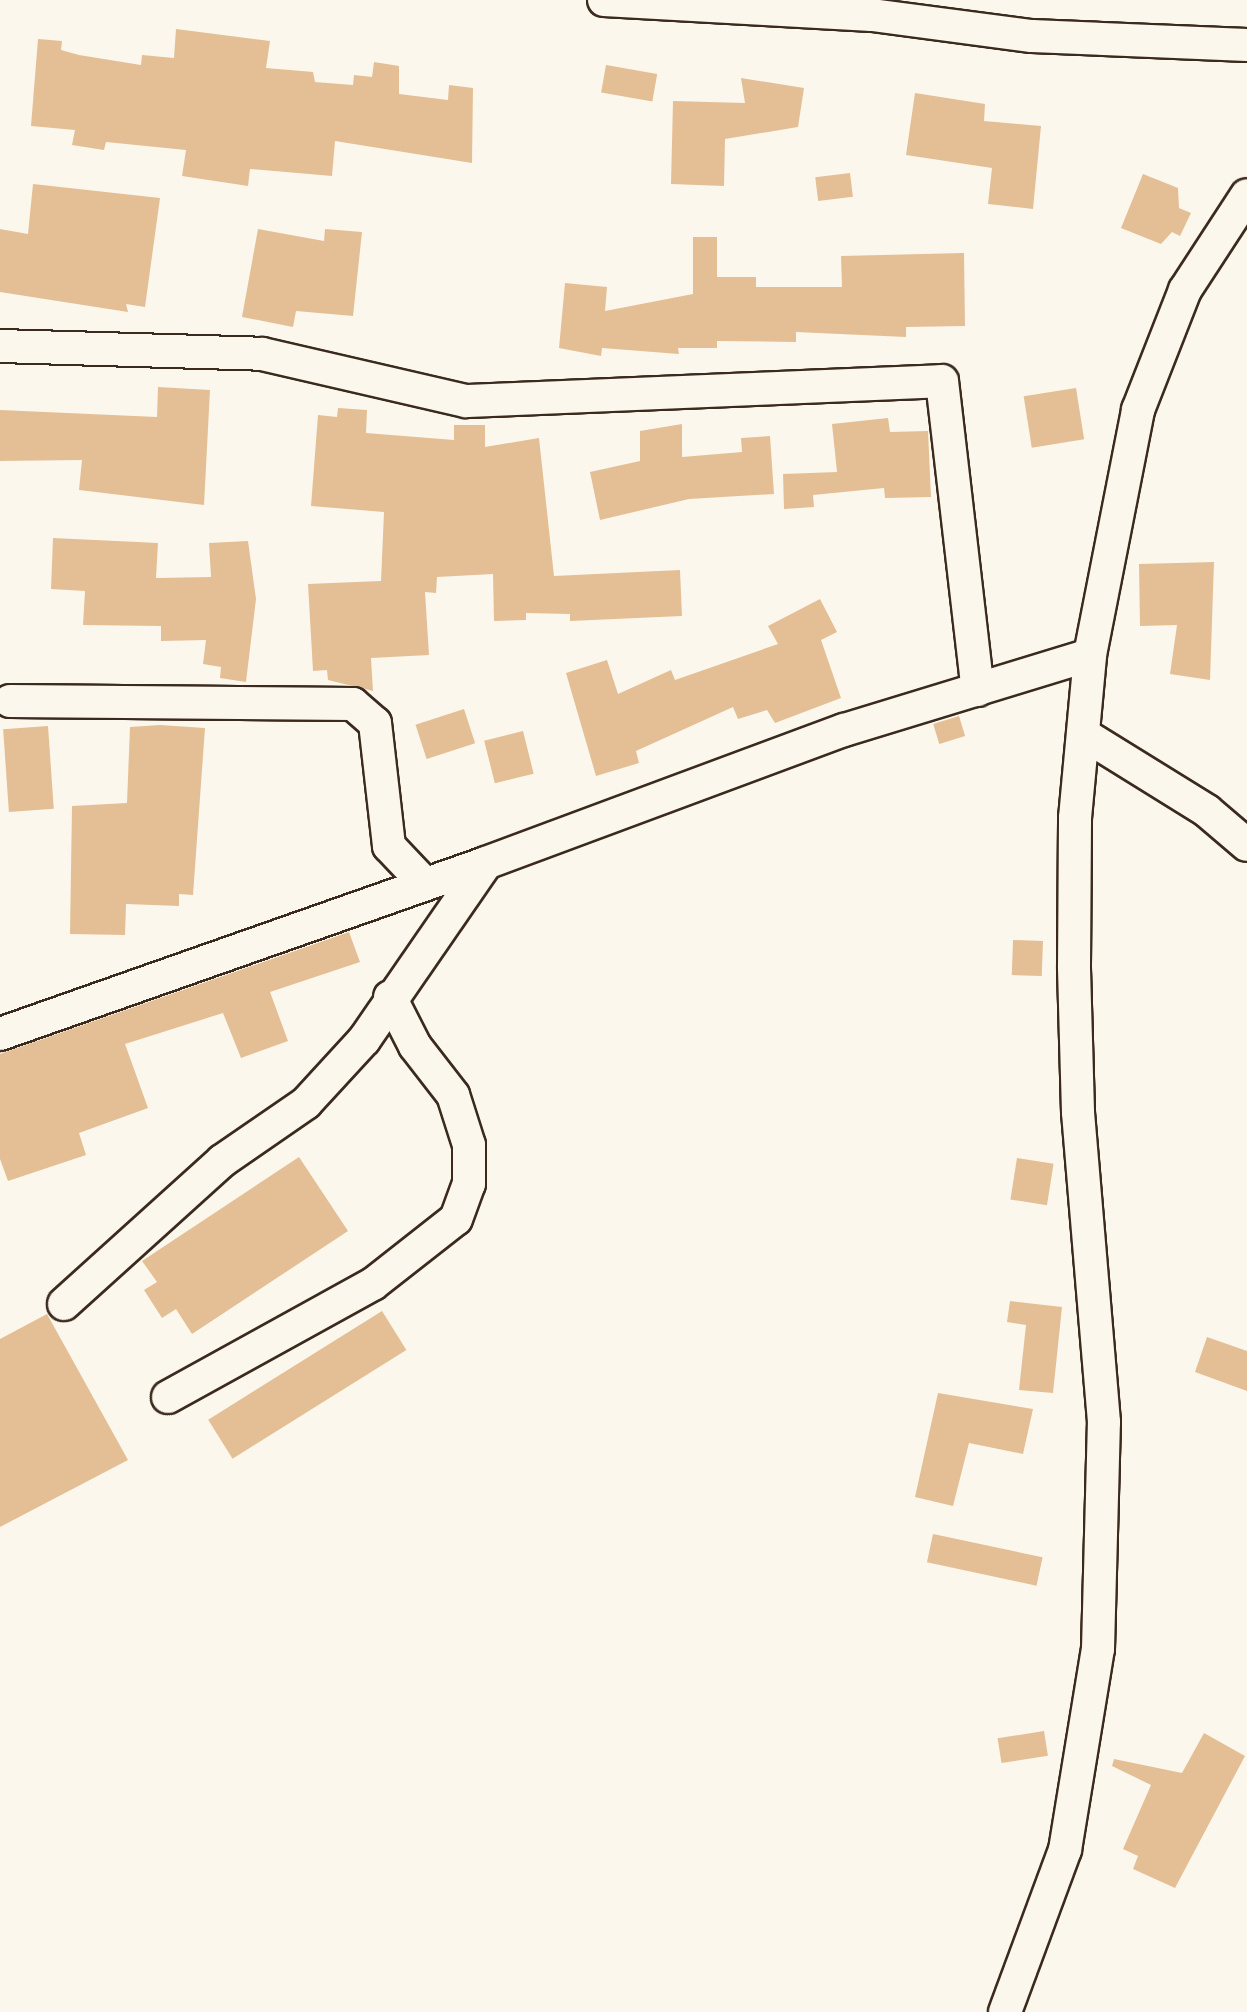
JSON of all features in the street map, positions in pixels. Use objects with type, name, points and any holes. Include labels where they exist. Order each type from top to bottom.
[{"type":"street","points":[[604,0],[993,14],[1247,45]]},
{"type":"street","points":[[1005,2012],[1066,1850],[1098,1649],[1104,1422],[1078,1112],[1074,966],[1090,656],[1138,410],[1185,290],[1247,195]]},
{"type":"street","points":[[0,346],[262,354],[466,401],[942,381],[978,690]]},
{"type":"street","points":[[0,1034],[486,863],[844,730],[1090,656]]},
{"type":"street","points":[[10,701],[353,704],[376,723],[390,846],[425,884]]},
{"type":"street","points":[[1083,734],[1207,811],[1247,845]]},
{"type":"street","points":[[64,1304],[222,1161],[306,1103],[364,1040],[486,863]]},
{"type":"street","points":[[168,1397],[373,1284],[456,1219],[469,1184],[469,1145],[453,1095],[415,1046],[390,997]]},
{"type":"building","points":[[176,29],[270,41],[266,68],[313,72],[315,82],[353,85],[354,75],[372,77],[374,62],[399,66],[399,94],[448,100],[449,85],[473,88],[472,163],[335,141],[332,176],[250,169],[248,186],[182,176],[186,150],[106,142],[104,150],[72,145],[75,130],[31,126],[38,39],[62,41],[61,50],[79,55],[141,65],[142,55],[174,58]]},
{"type":"building","points":[[606,65],[657,74],[652,102],[601,93]]},
{"type":"building","points":[[741,78],[804,88],[798,127],[725,139],[724,186],[671,184],[673,101],[745,103]]},
{"type":"building","points":[[915,93],[985,104],[984,121],[1041,126],[1033,209],[988,204],[992,168],[906,155]]},
{"type":"building","points":[[850,173],[853,197],[818,201],[815,177]]},
{"type":"building","points":[[1143,174],[1178,188],[1179,208],[1191,213],[1180,236],[1172,232],[1161,244],[1121,228]]},
{"type":"building","points":[[33,184],[160,198],[145,307],[126,304],[128,312],[0,292],[0,229],[28,234]]},
{"type":"building","points":[[258,229],[324,241],[325,229],[362,232],[353,316],[296,311],[293,327],[242,317]]},
{"type":"building","points":[[693,237],[717,237],[717,277],[756,277],[756,287],[842,287],[841,256],[964,253],[965,326],[906,327],[906,337],[796,332],[796,342],[717,341],[717,348],[678,348],[679,354],[602,348],[601,356],[559,348],[565,283],[607,287],[605,311],[693,294]]},
{"type":"building","points":[[158,387],[210,390],[204,505],[79,490],[82,460],[0,461],[0,410],[157,417]]},
{"type":"building","points":[[1076,388],[1084,439],[1032,448],[1024,396]]},
{"type":"building","points":[[338,408],[367,410],[366,433],[454,440],[454,425],[485,425],[485,447],[539,438],[554,576],[680,570],[682,616],[570,621],[570,614],[526,613],[526,620],[494,621],[493,574],[437,577],[436,593],[425,592],[429,655],[371,658],[373,691],[328,680],[327,670],[313,671],[308,584],[381,581],[384,512],[311,506],[318,415],[337,417]]},
{"type":"building","points":[[888,418],[890,432],[928,431],[931,497],[885,498],[884,488],[813,495],[814,507],[784,509],[783,474],[837,472],[832,424]]},
{"type":"building","points":[[682,424],[682,457],[742,452],[741,438],[770,436],[774,494],[689,499],[600,520],[590,472],[640,461],[640,431]]},
{"type":"building","points":[[53,538],[158,543],[156,578],[211,577],[209,543],[248,541],[256,599],[246,682],[220,678],[221,667],[203,664],[206,640],[161,641],[161,626],[83,625],[85,591],[51,589]]},
{"type":"building","points":[[1214,562],[1210,680],[1170,674],[1177,625],[1140,626],[1139,564]]},
{"type":"building","points":[[820,599],[837,632],[821,640],[841,698],[775,723],[767,710],[738,719],[733,707],[636,751],[639,763],[596,776],[566,673],[607,660],[618,694],[671,670],[675,680],[778,644],[768,626]]},
{"type":"building","points":[[464,709],[475,743],[427,759],[415,725]]},
{"type":"building","points":[[959,716],[965,736],[939,744],[933,724]]},
{"type":"building","points":[[48,726],[54,809],[9,812],[3,729]]},
{"type":"building","points":[[130,727],[205,728],[193,895],[179,894],[179,906],[126,904],[125,935],[70,934],[72,806],[127,803]]},
{"type":"building","points":[[523,731],[534,774],[495,783],[484,741]]},
{"type":"building","points":[[349,932],[360,962],[270,992],[288,1041],[241,1058],[223,1013],[125,1044],[148,1108],[79,1133],[86,1155],[8,1181],[0,1159],[0,1054]]},
{"type":"building","points":[[1013,940],[1043,941],[1042,976],[1012,975]]},
{"type":"building","points":[[299,1157],[348,1231],[192,1334],[176,1309],[162,1318],[144,1290],[157,1282],[142,1261]]},
{"type":"building","points":[[1017,1158],[1054,1164],[1047,1205],[1010,1199]]},
{"type":"building","points":[[1010,1301],[1062,1307],[1053,1393],[1019,1390],[1026,1325],[1007,1322]]},
{"type":"building","points":[[382,1311],[406,1350],[233,1459],[208,1420]]},
{"type":"building","points":[[47,1314],[128,1460],[0,1527],[0,1339]]},
{"type":"building","points":[[1207,1337],[1247,1351],[1247,1391],[1195,1372]]},
{"type":"building","points":[[938,1393],[1033,1409],[1023,1454],[969,1443],[953,1506],[915,1497]]},
{"type":"building","points":[[933,1534],[1043,1557],[1037,1586],[927,1562]]},
{"type":"building","points":[[1044,1731],[1048,1756],[1001,1763],[998,1738]]},
{"type":"building","points":[[1204,1733],[1245,1756],[1175,1888],[1133,1869],[1138,1856],[1123,1849],[1151,1785],[1112,1766],[1114,1759],[1182,1773]]}]
